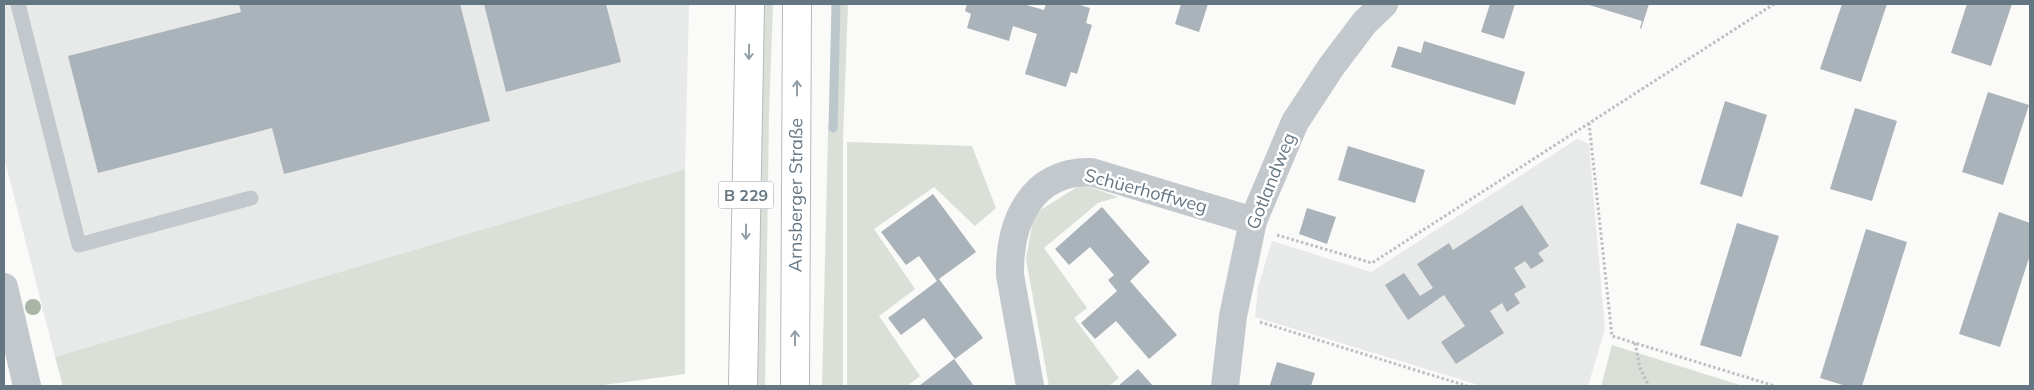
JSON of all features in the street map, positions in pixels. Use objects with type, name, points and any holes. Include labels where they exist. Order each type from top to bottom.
[{"type":"main road","name":"B 229","points":[[743,386],[750,4]]},
{"type":"main road","name":"Arnsberger Straße","points":[[796,386],[798,4]]},
{"type":"street","name":"Gotlandweg","points":[[1225,386],[1233,316],[1253,221],[1295,122],[1331,67],[1365,22],[1384,4]]},
{"type":"street","name":"Schüerhoffweg","points":[[1030,386],[1010,275],[1010,258],[1014,230],[1020,215],[1028,201],[1040,189],[1064,175],[1077,172],[1092,172],[1253,221]]},
{"type":"street","points":[[4,287],[27,386]]},
{"type":"lane","points":[[18,4],[79,245],[251,198]]},
{"type":"path","points":[[1253,221],[1277,235],[1372,263],[1774,4]]},
{"type":"path","points":[[1589,124],[1612,336],[1774,386]]},
{"type":"path","points":[[1233,316],[1258,321],[1467,386]]},
{"type":"path","points":[[1635,343],[1640,368],[1649,386]]},
{"type":"shaded area","points":[[4,4],[689,4],[685,169],[55,357],[4,157]]},
{"type":"shaded area","points":[[764,4],[773,4],[769,114],[765,386],[757,386]]},
{"type":"shaded area","points":[[838,4],[848,4],[843,139],[843,386],[822,386],[828,134]]},
{"type":"shaded area","points":[[1577,139],[1589,144],[1605,329],[1588,386],[1482,386],[1255,317],[1258,287],[1272,241],[1371,272]]},
{"type":"shaded area","points":[[847,142],[972,146],[996,208],[975,226],[934,187],[874,229],[915,289],[879,316],[920,376],[907,386],[847,386]]},
{"type":"shaded area","points":[[685,169],[685,374],[596,386],[63,386],[55,357]]},
{"type":"shaded area","points":[[1082,184],[1118,197],[1098,203],[1044,248],[1087,308],[1074,318],[1119,378],[1109,386],[1049,386],[1026,259],[1034,214]]},
{"type":"shaded area","points":[[1612,345],[1743,386],[1601,386]]},
{"type":"building","points":[[239,4],[460,4],[490,121],[284,174],[272,128],[98,173],[68,56],[241,12]]},
{"type":"building","points":[[484,4],[606,4],[621,62],[506,92]]},
{"type":"building","points":[[967,4],[1023,4],[1044,10],[1046,4],[1077,4],[1090,8],[1086,23],[1092,25],[1077,74],[1071,72],[1066,87],[1025,74],[1037,34],[1013,26],[1009,41],[967,28],[971,14],[965,11]]},
{"type":"building","points":[[1181,4],[1208,4],[1199,32],[1175,24]]},
{"type":"building","points":[[1490,4],[1515,4],[1504,39],[1481,32]]},
{"type":"building","points":[[1586,4],[1649,4],[1641,29],[1642,21]]},
{"type":"building","points":[[1842,4],[1887,4],[1861,82],[1820,69]]},
{"type":"building","points":[[1967,4],[2012,4],[1991,66],[1951,53]]},
{"type":"building","points":[[1424,41],[1525,72],[1515,105],[1391,67],[1398,46],[1421,53]]},
{"type":"building","points":[[1988,92],[2029,105],[2003,185],[1962,172]]},
{"type":"building","points":[[1725,101],[1767,115],[1742,197],[1700,184]]},
{"type":"building","points":[[1855,108],[1897,121],[1872,201],[1830,189]]},
{"type":"building","points":[[1348,146],[1425,170],[1415,203],[1338,180]]},
{"type":"building","points":[[933,194],[976,252],[939,279],[983,338],[955,359],[924,318],[901,335],[888,318],[937,281],[919,256],[906,265],[881,232]]},
{"type":"building","points":[[1522,205],[1549,246],[1538,253],[1544,261],[1531,269],[1525,261],[1514,268],[1526,287],[1514,294],[1520,303],[1507,312],[1502,303],[1490,311],[1504,333],[1456,364],[1441,342],[1465,326],[1444,295],[1408,320],[1385,285],[1404,273],[1420,296],[1433,288],[1417,264],[1449,243],[1453,250]]},
{"type":"building","points":[[1102,207],[1150,262],[1130,281],[1177,335],[1149,359],[1116,321],[1095,339],[1081,323],[1117,291],[1108,280],[1114,275],[1090,247],[1069,265],[1055,249]]},
{"type":"building","points":[[1307,208],[1336,217],[1327,244],[1299,234]]},
{"type":"building","points":[[1999,212],[2030,223],[2030,255],[2000,347],[1959,334]]},
{"type":"building","points":[[1737,223],[1779,236],[1741,357],[1700,345]]},
{"type":"building","points":[[1866,229],[1907,242],[1862,386],[1846,386],[1820,378]]},
{"type":"building","points":[[954,359],[974,386],[919,386]]},
{"type":"building","points":[[1277,362],[1315,373],[1311,386],[1270,385]]},
{"type":"building","points":[[1138,369],[1153,386],[1118,386]]},
{"type":"waterway","points":[[833,128],[836,4]]}]
